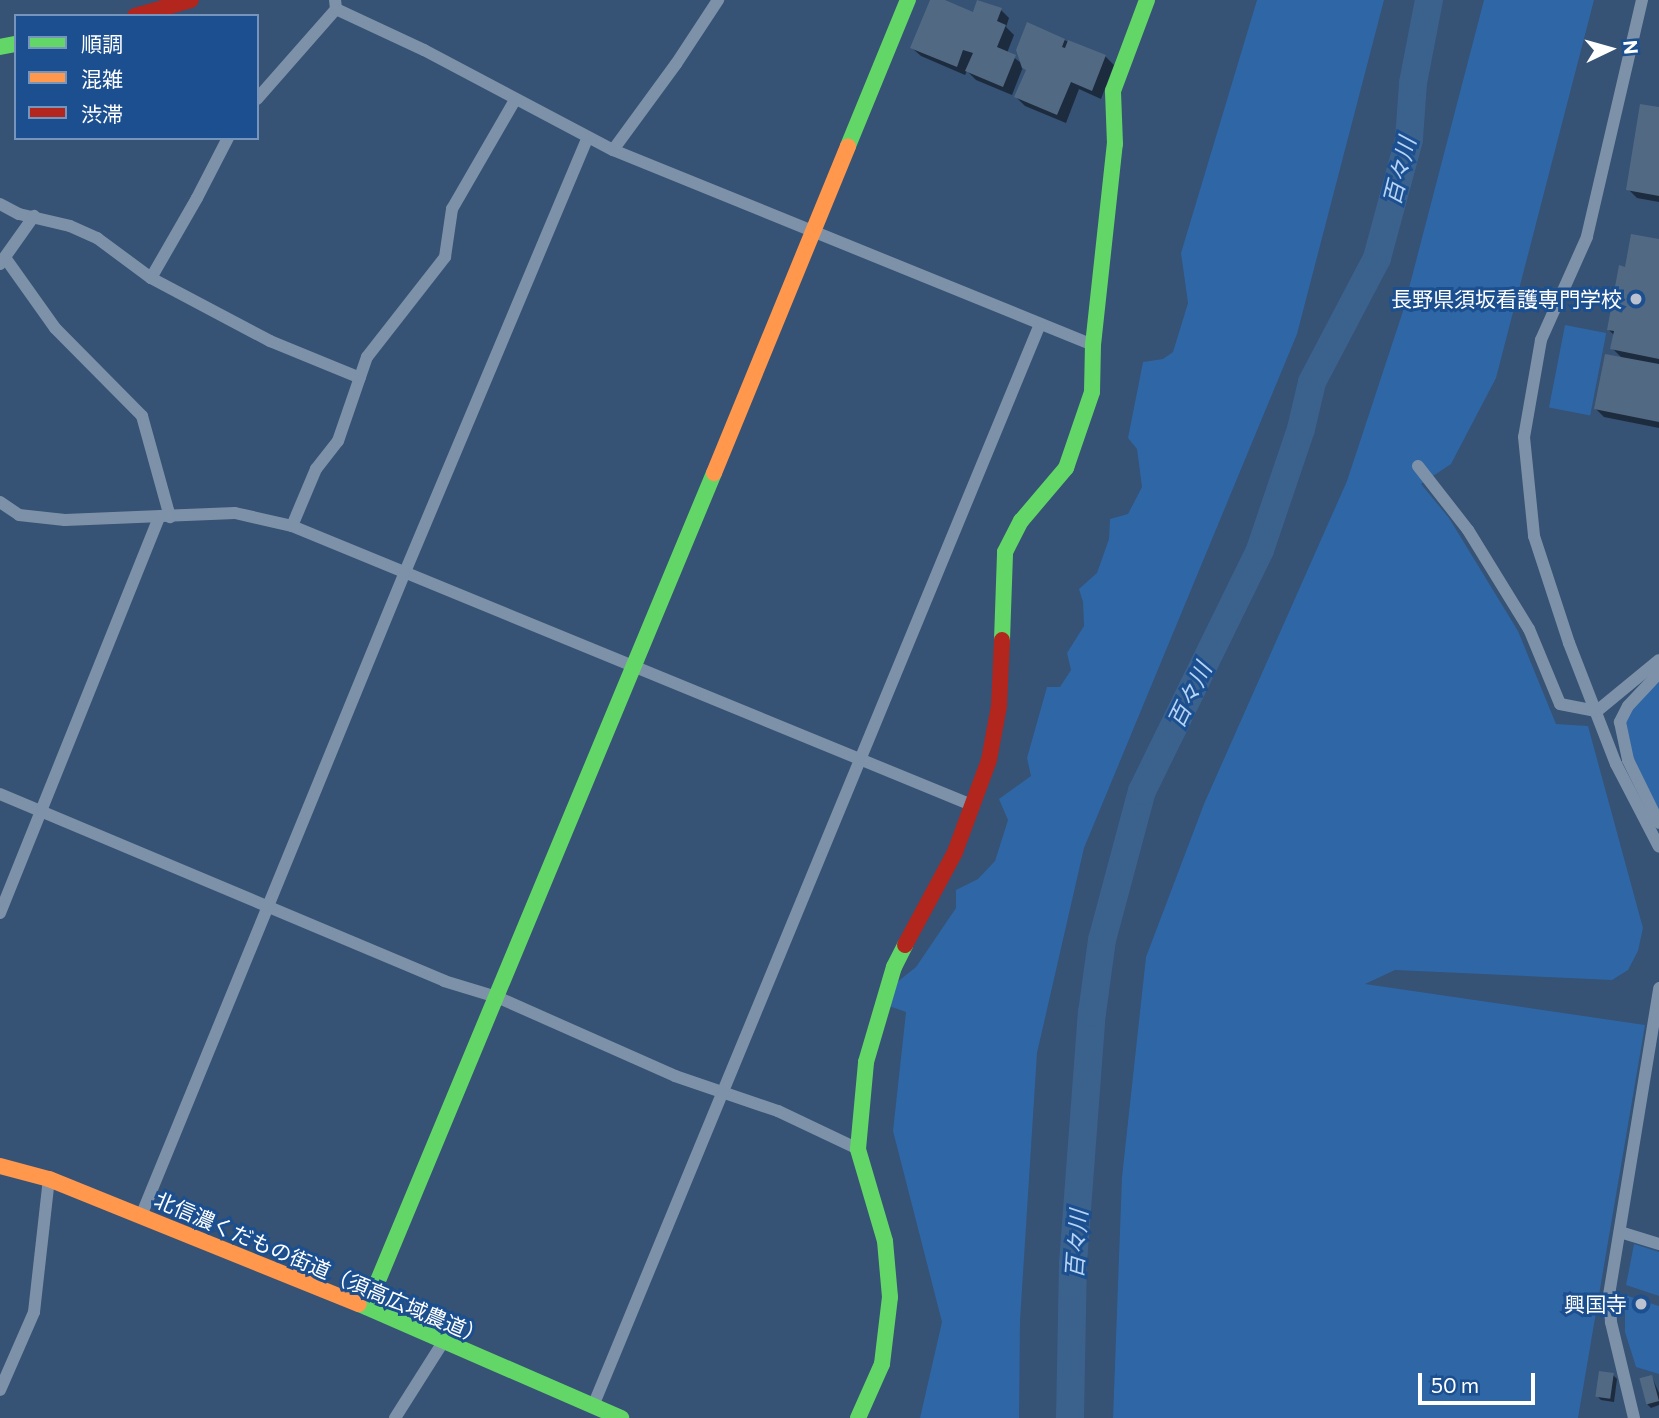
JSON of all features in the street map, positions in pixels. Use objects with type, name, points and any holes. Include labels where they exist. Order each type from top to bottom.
[{"type":"street","points":[[142,14],[191,0]]},
{"type":"street","points":[[613,150],[676,64],[718,0]]},
{"type":"street","points":[[367,1307],[908,0]]},
{"type":"street","points":[[858,1418],[882,1364],[890,1297],[885,1241],[858,1149],[866,1062],[894,967],[955,852],[989,760],[999,706],[1005,552],[1021,521],[1066,468],[1092,392],[1093,345],[1103,276],[1115,144],[1113,91],[1147,0]]},
{"type":"street","points":[[1642,0],[1587,237],[1541,340],[1524,438],[1534,536],[1569,643],[1616,764],[1659,847]]},
{"type":"street","points":[[259,97],[335,5],[587,139],[1093,345]]},
{"type":"street","points":[[292,526],[316,469],[338,441],[367,357],[445,257],[452,209],[515,100]]},
{"type":"street","points":[[141,1216],[266,907],[587,139]]},
{"type":"street","points":[[151,278],[227,140]]},
{"type":"street","points":[[0,204],[19,214],[70,226],[97,238],[151,278],[270,341],[360,378]]},
{"type":"street","points":[[0,913],[165,517],[142,416],[55,328],[3,262],[34,216]]},
{"type":"street","points":[[593,1406],[858,759],[1040,324]]},
{"type":"street","points":[[1418,466],[1468,530],[1529,629],[1560,704],[1597,711]]},
{"type":"street","points":[[0,502],[19,515],[65,520],[235,513],[292,526],[632,668],[974,806]]},
{"type":"street","points":[[1597,711],[1659,660]]},
{"type":"street","points":[[1659,673],[1633,700],[1620,722],[1628,760],[1659,823]]},
{"type":"street","points":[[0,794],[444,981],[497,997],[675,1076],[778,1111],[858,1149]]},
{"type":"street","points":[[1634,1418],[1609,1295],[1659,988]]},
{"type":"street","name":"北信濃くだもの街道（須高広域農道）","points":[[0,1166],[49,1179],[367,1307],[621,1418]]},
{"type":"street","points":[[0,1390],[34,1312],[49,1179]]},
{"type":"street","points":[[1620,1232],[1659,1244]]},
{"type":"street","points":[[395,1418],[443,1342]]},
{"type":"shaded area","points":[[1257,0],[1384,0],[1297,334],[1084,848],[1037,1053],[1020,1321],[1019,1418],[920,1418],[942,1322],[893,1131],[906,1012],[889,1006],[896,983],[916,967],[956,908],[956,890],[978,879],[995,861],[1008,820],[999,799],[1031,776],[1027,758],[1047,687],[1060,687],[1071,670],[1067,653],[1084,626],[1083,602],[1079,589],[1097,573],[1109,539],[1110,519],[1128,514],[1142,487],[1137,449],[1128,438],[1143,362],[1163,359],[1173,352],[1188,303],[1181,253]]},
{"type":"shaded area","points":[[1484,0],[1594,0],[1496,378],[1451,464],[1421,484],[1449,518],[1518,631],[1556,724],[1588,726],[1643,928],[1638,951],[1628,970],[1612,980],[1395,970],[1365,984],[1645,1025],[1578,1418],[1113,1418],[1122,1177],[1146,957],[1204,804],[1347,481],[1403,311]]},
{"type":"shaded area","points":[[1565,325],[1606,333],[1590,415],[1549,407]]},
{"type":"shaded area","points":[[1659,673],[1659,823],[1639,784],[1623,714]]},
{"type":"shaded area","points":[[1634,1244],[1659,1252],[1659,1296],[1626,1285]]},
{"type":"shaded area","points":[[1625,1295],[1659,1306],[1659,1374],[1636,1367],[1625,1332]]},
{"type":"building","points":[[930,0],[945,0],[973,12],[977,0],[1002,8],[997,21],[1006,25],[997,47],[1016,55],[1003,87],[965,71],[973,53],[963,50],[957,67],[910,48]]},
{"type":"building","points":[[1027,22],[1065,39],[1062,47],[1065,48],[1068,40],[1106,55],[1092,91],[1071,82],[1057,115],[1014,97],[1026,70],[1022,68],[1016,50]]},
{"type":"building","points":[[1640,104],[1659,107],[1659,196],[1626,190]]},
{"type":"building","name":"長野県須坂看護専門学校","points":[[1631,234],[1659,239],[1659,359],[1610,349],[1614,331],[1607,330],[1619,265],[1625,267]]},
{"type":"building","points":[[1605,354],[1659,364],[1659,422],[1594,409]]},
{"type":"building","points":[[1599,1371],[1614,1373],[1610,1399],[1595,1397]]},
{"type":"building","points":[[1652,1375],[1659,1401],[1646,1404],[1639,1378]]},
{"type":"waterway","name":"百々川","points":[[1070,1418],[1073,1263],[1092,1013],[1102,940],[1142,791],[1260,550],[1301,429],[1312,382],[1377,258],[1409,139],[1413,83],[1429,0]]},
{"type":"traffic: fast","points":[[848,146],[908,0]]},
{"type":"traffic: fast","points":[[1002,640],[1005,552],[1021,521],[1066,468],[1092,392],[1093,345],[1115,144],[1113,91],[1147,0]]},
{"type":"traffic: fast","points":[[0,47],[14,44]]},
{"type":"traffic: fast","points":[[367,1307],[714,473]]},
{"type":"traffic: fast","points":[[858,1418],[882,1364],[890,1297],[885,1241],[858,1149],[866,1062],[894,967],[905,945]]},
{"type":"traffic: fast","points":[[359,1304],[621,1418]]},
{"type":"traffic: slow","points":[[714,473],[848,146]]},
{"type":"traffic: slow","points":[[0,1166],[49,1179],[359,1304]]},
{"type":"traffic: jam","points":[[142,14],[191,0]]},
{"type":"traffic: jam","points":[[905,945],[955,852],[989,760],[999,706],[1002,640]]},
{"type":"place","name":"長野県須坂看護専門学校","points":[[1636,299]]},
{"type":"place","name":"興国寺","points":[[1641,1304]]}]
